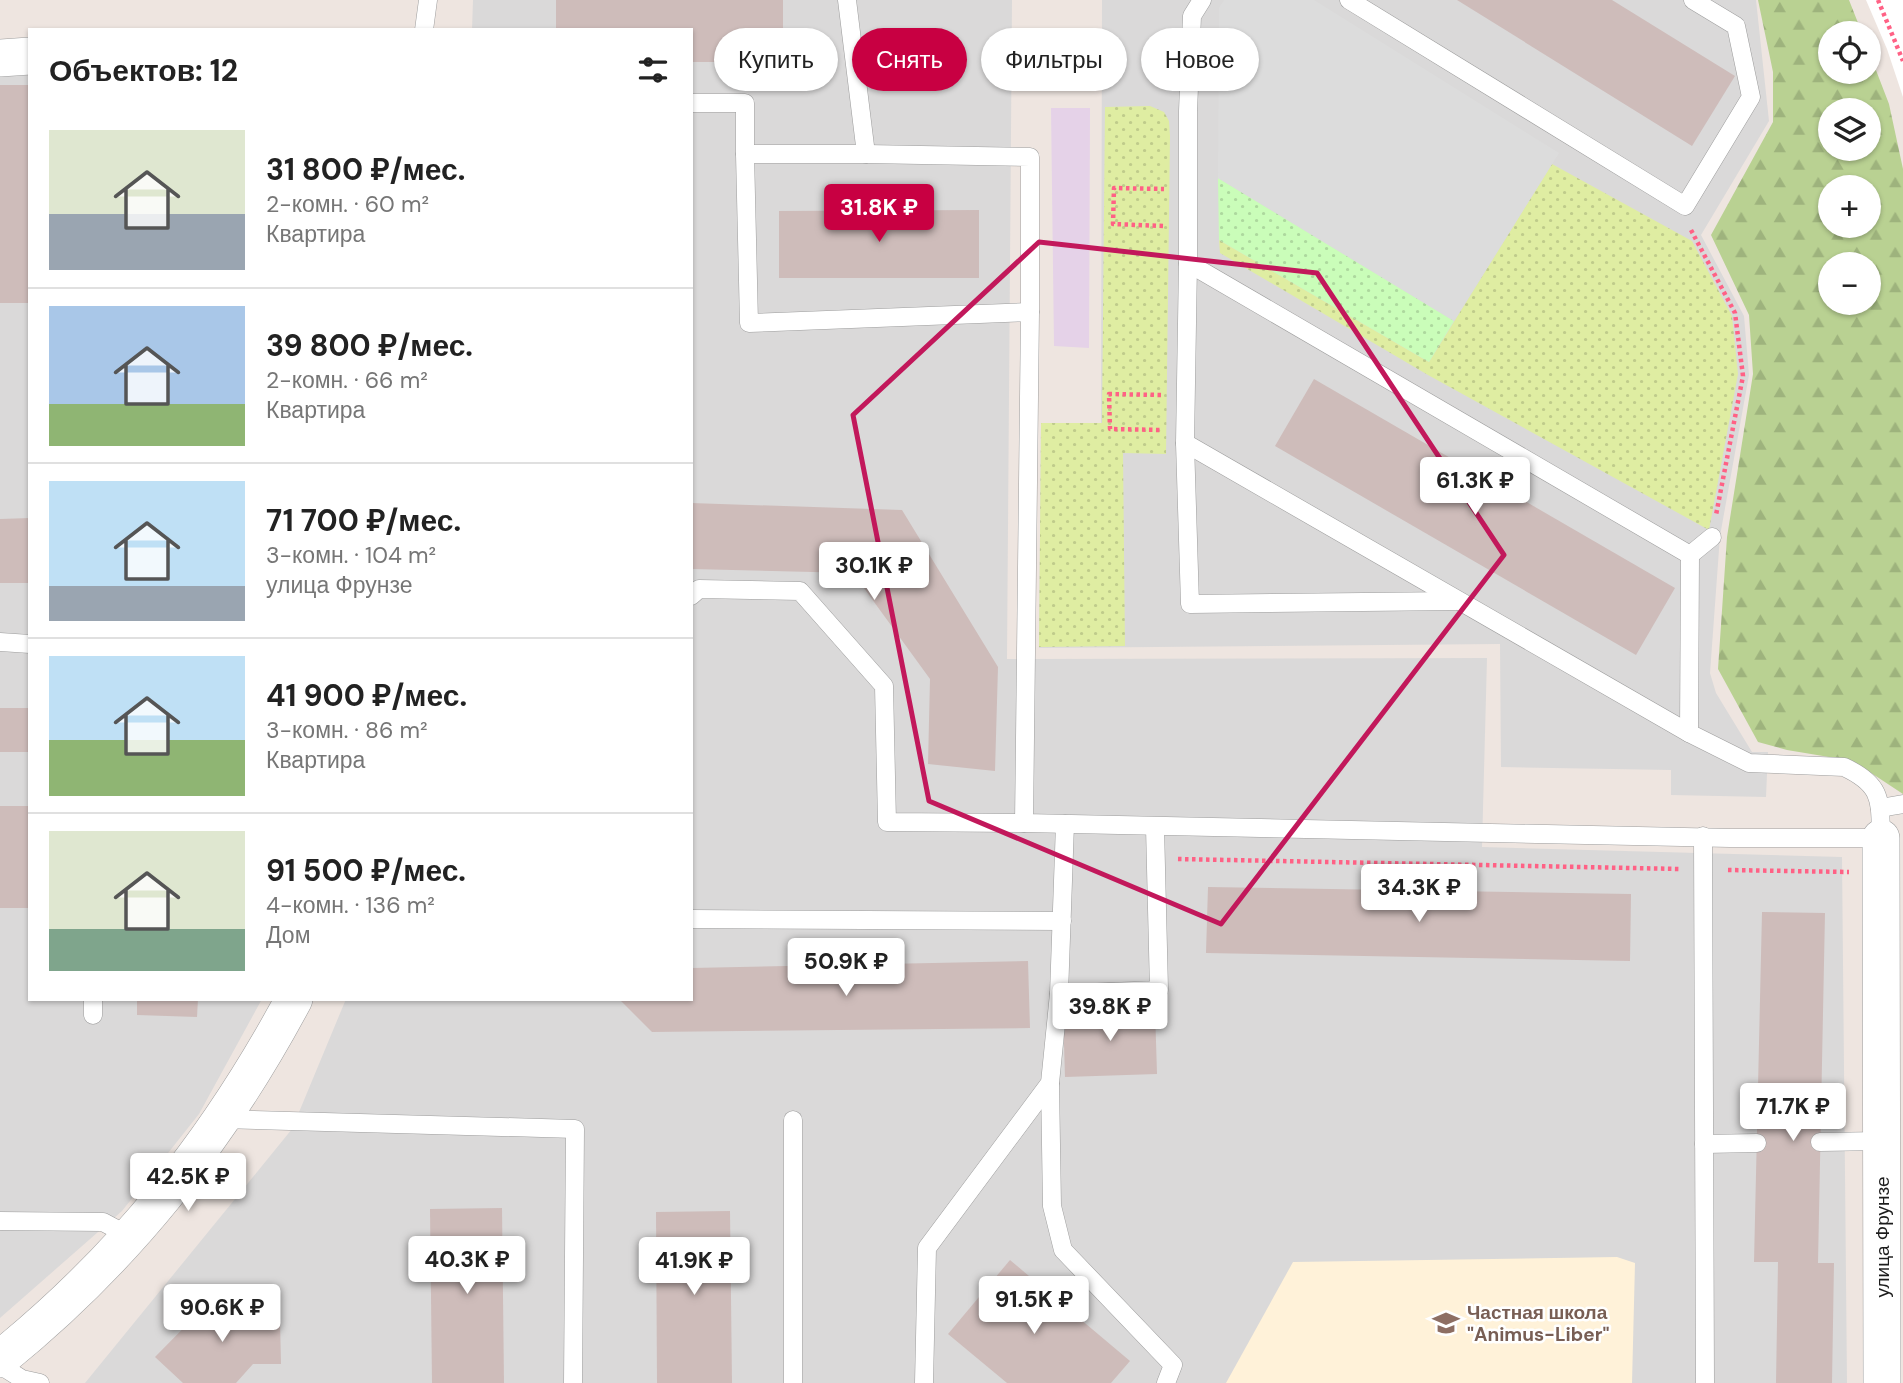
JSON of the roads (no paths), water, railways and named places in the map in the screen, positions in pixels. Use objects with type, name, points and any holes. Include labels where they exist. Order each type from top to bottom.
[{"type":"street","points":[[0,58],[28,57]]},
{"type":"street","name":"улица Фрунзе","points":[[1881,823],[1882,1383]]},
{"type":"street","points":[[0,1360],[67,1301],[133,1234],[180,1178],[223,1119],[293,1001]]},
{"type":"lane","points":[[424,28],[429,0]]},
{"type":"lane","points":[[847,0],[866,154]]},
{"type":"lane","points":[[1202,0],[1192,16],[1188,111],[1186,437],[1190,604],[1458,601]]},
{"type":"lane","points":[[1349,0],[1685,206],[1751,97],[1736,26],[1693,0]]},
{"type":"lane","points":[[693,103],[745,103],[749,323],[1030,312]]},
{"type":"lane","points":[[745,154],[1030,157],[1024,823]]},
{"type":"lane","points":[[1188,262],[1690,555]]},
{"type":"lane","points":[[1186,437],[1458,601],[1689,733],[1749,764],[1844,767],[1858,774],[1867,780],[1880,801],[1881,823]]},
{"type":"lane","points":[[1690,555],[1712,537]]},
{"type":"lane","points":[[1689,733],[1690,555]]},
{"type":"lane","points":[[693,594],[699,589],[800,592],[884,686],[887,822],[1703,836],[1881,823],[1903,804]]},
{"type":"lane","points":[[0,642],[28,644]]},
{"type":"lane","points":[[1065,824],[1059,994],[1050,1083],[1052,1206],[1063,1250],[1173,1365],[1166,1383]]},
{"type":"lane","points":[[1059,994],[1159,990],[1155,827]]},
{"type":"lane","points":[[1703,836],[1704,1383]]},
{"type":"lane","points":[[693,919],[1062,921]]},
{"type":"lane","points":[[924,1383],[927,1248],[1050,1083]]},
{"type":"lane","points":[[223,1119],[575,1129],[573,1383]]},
{"type":"lane","points":[[793,1120],[793,1383]]},
{"type":"lane","points":[[1820,1142],[1881,1141]]},
{"type":"lane","points":[[1704,1144],[1757,1143]]},
{"type":"lane","points":[[0,1221],[103,1222],[133,1234]]},
{"type":"lane","points":[[0,1365],[22,1379],[40,1383]]},
{"type":"place","name":"Частная школа \"Animus-Liber\"","points":[[1446,1323]]}]
